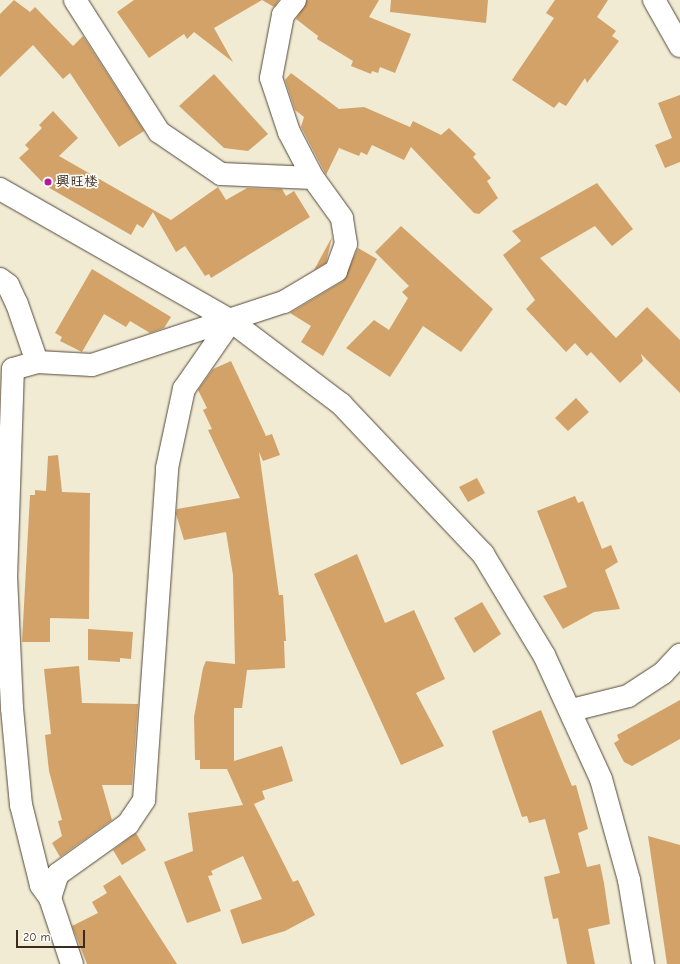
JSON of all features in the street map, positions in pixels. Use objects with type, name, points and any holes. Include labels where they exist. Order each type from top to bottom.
[{"type":"street","points":[[75,0],[159,132],[221,174],[313,178]]},
{"type":"street","points":[[72,964],[50,898],[41,885],[21,805],[12,708],[6,578],[13,369],[36,362],[92,365],[231,321],[284,302],[336,271],[346,244],[342,218],[313,178],[289,132],[271,78],[283,15],[295,0]]},
{"type":"street","points":[[654,0],[678,34]]},
{"type":"street","points":[[0,189],[231,321],[341,404],[483,554],[544,654],[572,710],[601,779],[625,866],[643,964]]},
{"type":"street","points":[[0,279],[8,285],[17,304],[36,362]]},
{"type":"street","points":[[50,898],[58,874],[128,824],[144,800],[167,468],[184,389],[231,321]]},
{"type":"street","points":[[572,710],[628,696],[664,673],[680,655]]},
{"type":"building","points":[[14,0],[30,12],[35,7],[73,46],[83,36],[144,131],[119,147],[70,73],[63,79],[33,45],[0,77],[0,14]]},
{"type":"building","points":[[134,0],[262,0],[214,28],[233,62],[194,32],[187,39],[184,34],[149,58],[117,12]]},
{"type":"building","points":[[262,0],[279,0],[274,7]]},
{"type":"building","points":[[307,0],[379,0],[369,17],[411,34],[395,73],[380,67],[378,73],[372,71],[371,74],[351,66],[353,61],[317,39],[318,36],[296,19]]},
{"type":"building","points":[[391,0],[488,0],[486,23],[390,12]]},
{"type":"building","points":[[555,0],[608,0],[597,17],[616,31],[612,36],[619,41],[587,83],[585,78],[566,106],[559,102],[554,108],[512,80],[554,18],[546,13]]},
{"type":"building","points":[[291,73],[339,109],[364,107],[410,127],[413,121],[441,135],[449,128],[476,154],[473,157],[491,178],[487,181],[498,198],[479,214],[474,213],[411,147],[404,160],[372,145],[367,155],[361,152],[359,156],[339,148],[326,175],[301,127],[304,117],[295,110],[285,80]]},
{"type":"building","points":[[214,74],[268,134],[248,151],[224,148],[179,106]]},
{"type":"building","points":[[680,95],[680,162],[665,168],[655,145],[672,138],[658,103]]},
{"type":"building","points":[[53,111],[78,138],[59,156],[171,220],[218,187],[226,200],[247,188],[282,189],[286,196],[294,191],[310,217],[211,278],[209,274],[205,276],[185,246],[176,252],[153,212],[143,228],[137,224],[131,235],[46,186],[19,158],[29,149],[25,145],[42,128],[39,125]]},
{"type":"building","points":[[597,183],[633,229],[612,246],[595,226],[540,258],[616,338],[647,307],[680,340],[680,393],[641,354],[643,361],[620,383],[591,352],[587,356],[575,343],[566,352],[526,309],[535,300],[503,255],[521,241],[512,231]]},
{"type":"building","points":[[401,226],[493,309],[461,352],[423,326],[390,377],[346,348],[374,320],[389,330],[408,298],[402,292],[409,286],[375,252]]},
{"type":"building","points":[[332,237],[326,263],[314,270]]},
{"type":"building","points":[[358,248],[377,259],[323,356],[301,342],[311,326],[290,313],[343,281]]},
{"type":"building","points":[[92,269],[171,317],[164,328],[150,333],[130,321],[126,327],[104,314],[82,352],[60,341],[62,337],[55,333]]},
{"type":"building","points":[[231,361],[266,436],[272,434],[280,455],[263,461],[259,452],[279,595],[283,595],[286,641],[284,641],[285,668],[247,670],[242,708],[234,708],[234,761],[282,746],[293,781],[262,791],[265,799],[254,804],[293,882],[298,880],[315,915],[285,931],[242,944],[230,910],[262,899],[243,856],[211,871],[213,875],[208,876],[221,911],[187,923],[164,862],[193,851],[188,813],[243,805],[227,769],[200,769],[200,760],[195,760],[194,717],[203,668],[206,661],[235,664],[233,575],[226,532],[184,540],[176,514],[177,509],[240,498],[208,430],[212,429],[203,410],[207,408],[198,390],[213,369]]},
{"type":"building","points":[[576,398],[589,412],[568,431],[555,418]]},
{"type":"building","points":[[58,455],[62,492],[90,493],[89,619],[50,618],[50,642],[22,642],[30,495],[35,495],[35,490],[46,491],[48,456]]},
{"type":"building","points":[[477,478],[485,493],[468,502],[459,487]]},
{"type":"building","points":[[575,496],[578,503],[583,501],[602,549],[611,545],[618,562],[605,570],[620,609],[594,612],[563,629],[543,596],[567,587],[537,511]]},
{"type":"building","points":[[357,554],[385,623],[414,610],[445,679],[416,693],[444,746],[401,765],[314,574]]},
{"type":"building","points":[[482,602],[501,634],[474,653],[454,618]]},
{"type":"building","points":[[88,629],[133,632],[131,659],[120,658],[120,662],[88,660]]},
{"type":"building","points":[[79,666],[82,703],[138,704],[132,785],[102,785],[112,820],[60,857],[52,843],[62,836],[58,821],[62,820],[49,771],[45,735],[51,734],[44,669]]},
{"type":"building","points":[[680,700],[680,739],[632,766],[624,762],[614,743],[619,740],[617,735]]},
{"type":"building","points":[[541,710],[572,786],[576,785],[588,829],[578,833],[587,867],[600,864],[610,924],[588,929],[595,964],[567,964],[558,918],[553,919],[544,877],[560,873],[545,819],[529,823],[527,816],[522,817],[492,731]]},
{"type":"building","points":[[136,833],[146,850],[122,865],[113,850]]},
{"type":"building","points":[[648,836],[680,845],[680,964],[667,964]]},
{"type":"building","points":[[120,875],[177,964],[87,964],[72,926],[98,913],[92,902],[107,893],[103,886]]},
{"type":"place","name":"興旺楼","points":[[48,182]]}]
